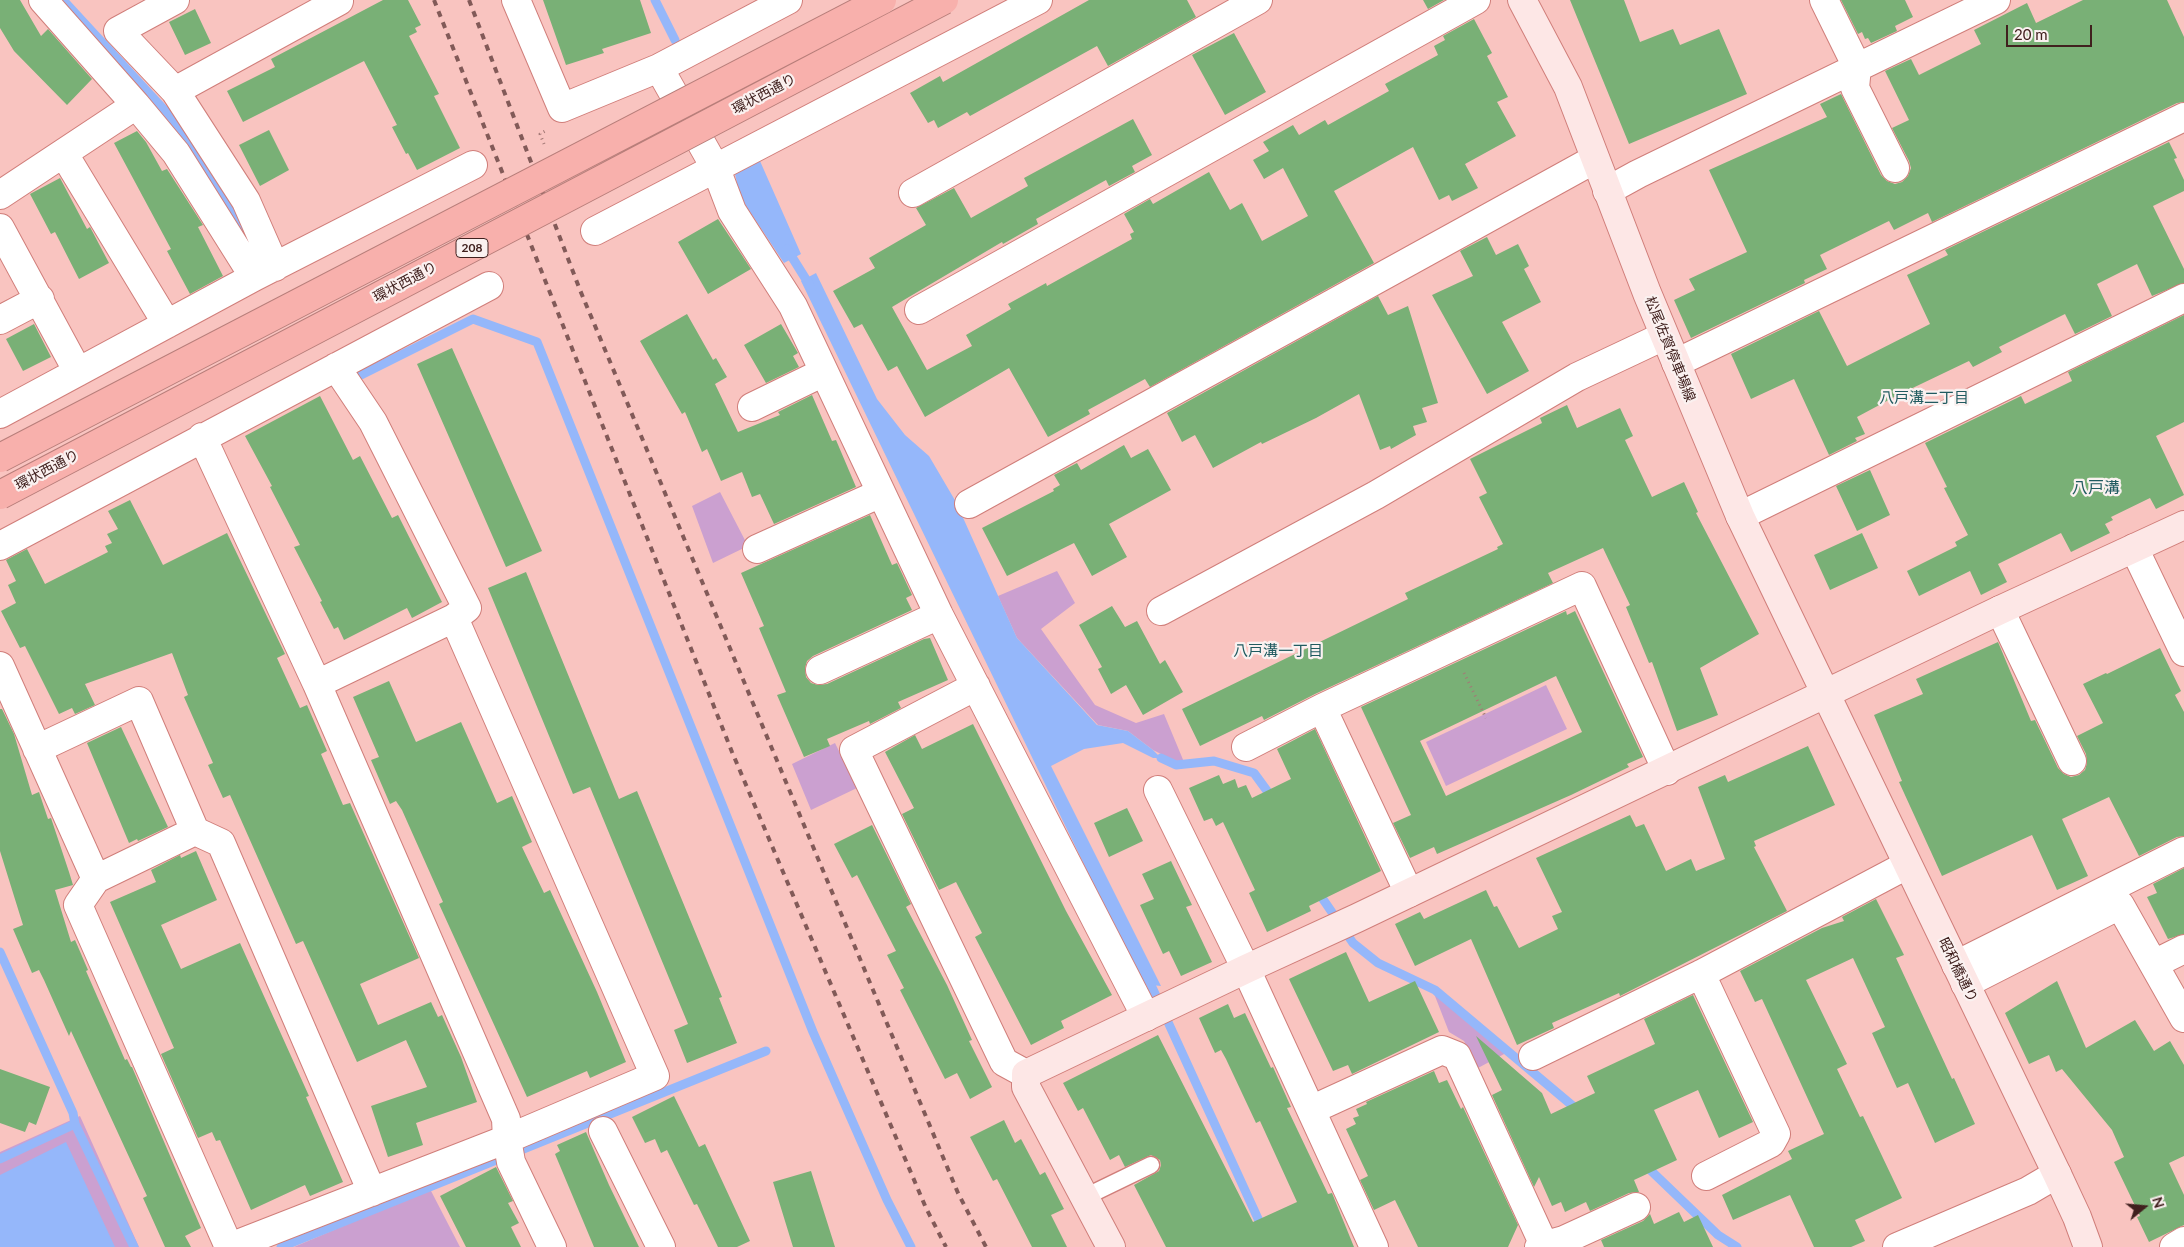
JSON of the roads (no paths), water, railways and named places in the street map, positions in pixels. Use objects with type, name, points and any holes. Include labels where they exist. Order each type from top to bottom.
[{"type":"highway","name":"環状西通り","points":[[0,458],[882,0]]},
{"type":"highway","name":"環状西通り","points":[[0,495],[944,0]]},
{"type":"street","points":[[44,0],[176,153],[264,272]]},
{"type":"street","points":[[176,0],[118,31],[175,91],[246,201],[264,272]]},
{"type":"street","points":[[516,0],[562,108],[659,68],[788,0]]},
{"type":"street","points":[[595,231],[1038,0]]},
{"type":"street","points":[[913,193],[1258,0]]},
{"type":"street","points":[[919,310],[1476,0]]},
{"type":"street","name":"松尾佐賀停車場線","points":[[1522,0],[1568,87],[1664,336],[1740,516],[1827,695]]},
{"type":"street","points":[[1824,0],[1857,67],[1855,88],[1895,168]]},
{"type":"street","points":[[175,91],[340,1]]},
{"type":"street","points":[[1607,191],[1991,1]]},
{"type":"street","points":[[659,68],[716,169],[732,211],[793,306],[939,615],[1146,1017]]},
{"type":"street","points":[[0,195],[136,105]]},
{"type":"street","points":[[1676,362],[2184,117]]},
{"type":"street","points":[[64,154],[167,324]]},
{"type":"street","points":[[969,504],[1595,159]]},
{"type":"street","points":[[0,414],[264,272],[473,165]]},
{"type":"street","points":[[0,228],[78,372]]},
{"type":"street","points":[[0,546],[489,286]]},
{"type":"street","points":[[1740,516],[2184,298]]},
{"type":"street","points":[[0,320],[40,299]]},
{"type":"street","points":[[1161,611],[1376,495],[1577,377],[1664,336]]},
{"type":"street","points":[[317,684],[454,618],[467,608],[373,422],[336,367]]},
{"type":"street","points":[[752,407],[824,372]]},
{"type":"street","points":[[202,437],[317,684],[506,1119],[509,1151],[552,1247]]},
{"type":"street","points":[[757,549],[881,493]]},
{"type":"street","points":[[1026,1074],[1827,695],[2000,610],[2184,525]]},
{"type":"street","points":[[2134,548],[2184,652]]},
{"type":"street","points":[[1246,747],[1322,708],[1582,586],[1667,771]]},
{"type":"street","points":[[2000,610],[2072,761]]},
{"type":"street","points":[[820,670],[939,615]]},
{"type":"street","points":[[194,831],[96,879],[78,905],[229,1247],[372,1192],[509,1151],[655,1076],[454,618]]},
{"type":"street","points":[[0,666],[96,879]]},
{"type":"street","points":[[976,686],[854,750],[1004,1062],[1026,1074]]},
{"type":"street","name":"昭和橋通り","points":[[1827,695],[2057,1174],[2077,1217],[2088,1247]]},
{"type":"street","points":[[37,749],[139,701],[194,831],[221,843],[372,1192]]},
{"type":"street","points":[[1322,708],[1410,893]]},
{"type":"street","points":[[1158,790],[1246,969],[1374,1247]]},
{"type":"street","points":[[1960,974],[2184,851]]},
{"type":"street","points":[[1533,1056],[1701,974],[1907,865]]},
{"type":"street","points":[[1960,974],[2120,905],[2184,1018]]},
{"type":"street","points":[[2154,964],[2184,949]]},
{"type":"street","points":[[1701,974],[1776,1134],[1772,1143],[1706,1176]]},
{"type":"street","points":[[1312,1110],[1442,1050],[1457,1056],[1542,1246],[1564,1240],[1636,1207]]},
{"type":"street","points":[[1026,1074],[1026,1087],[1111,1247]]},
{"type":"street","points":[[603,1131],[661,1247]]},
{"type":"street","points":[[1897,1247],[2028,1191],[2057,1174]]},
{"type":"street","points":[[2174,1247],[2184,1241]]},
{"type":"lane","points":[[1085,1197],[1151,1164]]},
{"type":"water","points":[[760,161],[801,254],[784,263],[740,197],[735,174]]},
{"type":"water","points":[[816,273],[877,399],[905,435],[929,456],[956,502],[1017,638],[1097,725],[1128,731],[1161,758],[1153,758],[1123,743],[1084,749],[1051,766],[1161,986],[1142,984],[801,281]]},
{"type":"water","points":[[66,1142],[115,1247],[0,1247],[0,1175]]},
{"type":"waterway","points":[[63,0],[169,115],[196,153],[250,243]]},
{"type":"waterway","points":[[655,0],[675,40]]},
{"type":"waterway","points":[[787,249],[812,289]]},
{"type":"waterway","points":[[361,375],[473,319],[537,342],[813,1032],[887,1200],[911,1247]]},
{"type":"waterway","points":[[1161,758],[1176,765],[1214,761],[1254,773],[1273,799]]},
{"type":"waterway","points":[[1316,889],[1353,943],[1378,963],[1435,990],[1580,1112]]},
{"type":"waterway","points":[[0,952],[73,1113],[75,1124]]},
{"type":"waterway","points":[[1146,974],[1271,1247]]},
{"type":"waterway","points":[[281,1247],[766,1051]]},
{"type":"waterway","points":[[0,1159],[75,1124],[134,1247]]},
{"type":"waterway","points":[[1644,1164],[1718,1235],[1737,1247]]},
{"type":"railway","points":[[434,0],[732,752],[926,1208],[946,1247]]},
{"type":"railway","points":[[469,0],[580,290],[958,1193],[986,1247]]},
{"type":"district","name":"八戸溝二丁目","points":[[1924,398]]},
{"type":"district","name":"八戸溝","points":[[2096,488]]},
{"type":"district","name":"八戸溝一丁目","points":[[1278,651]]}]
